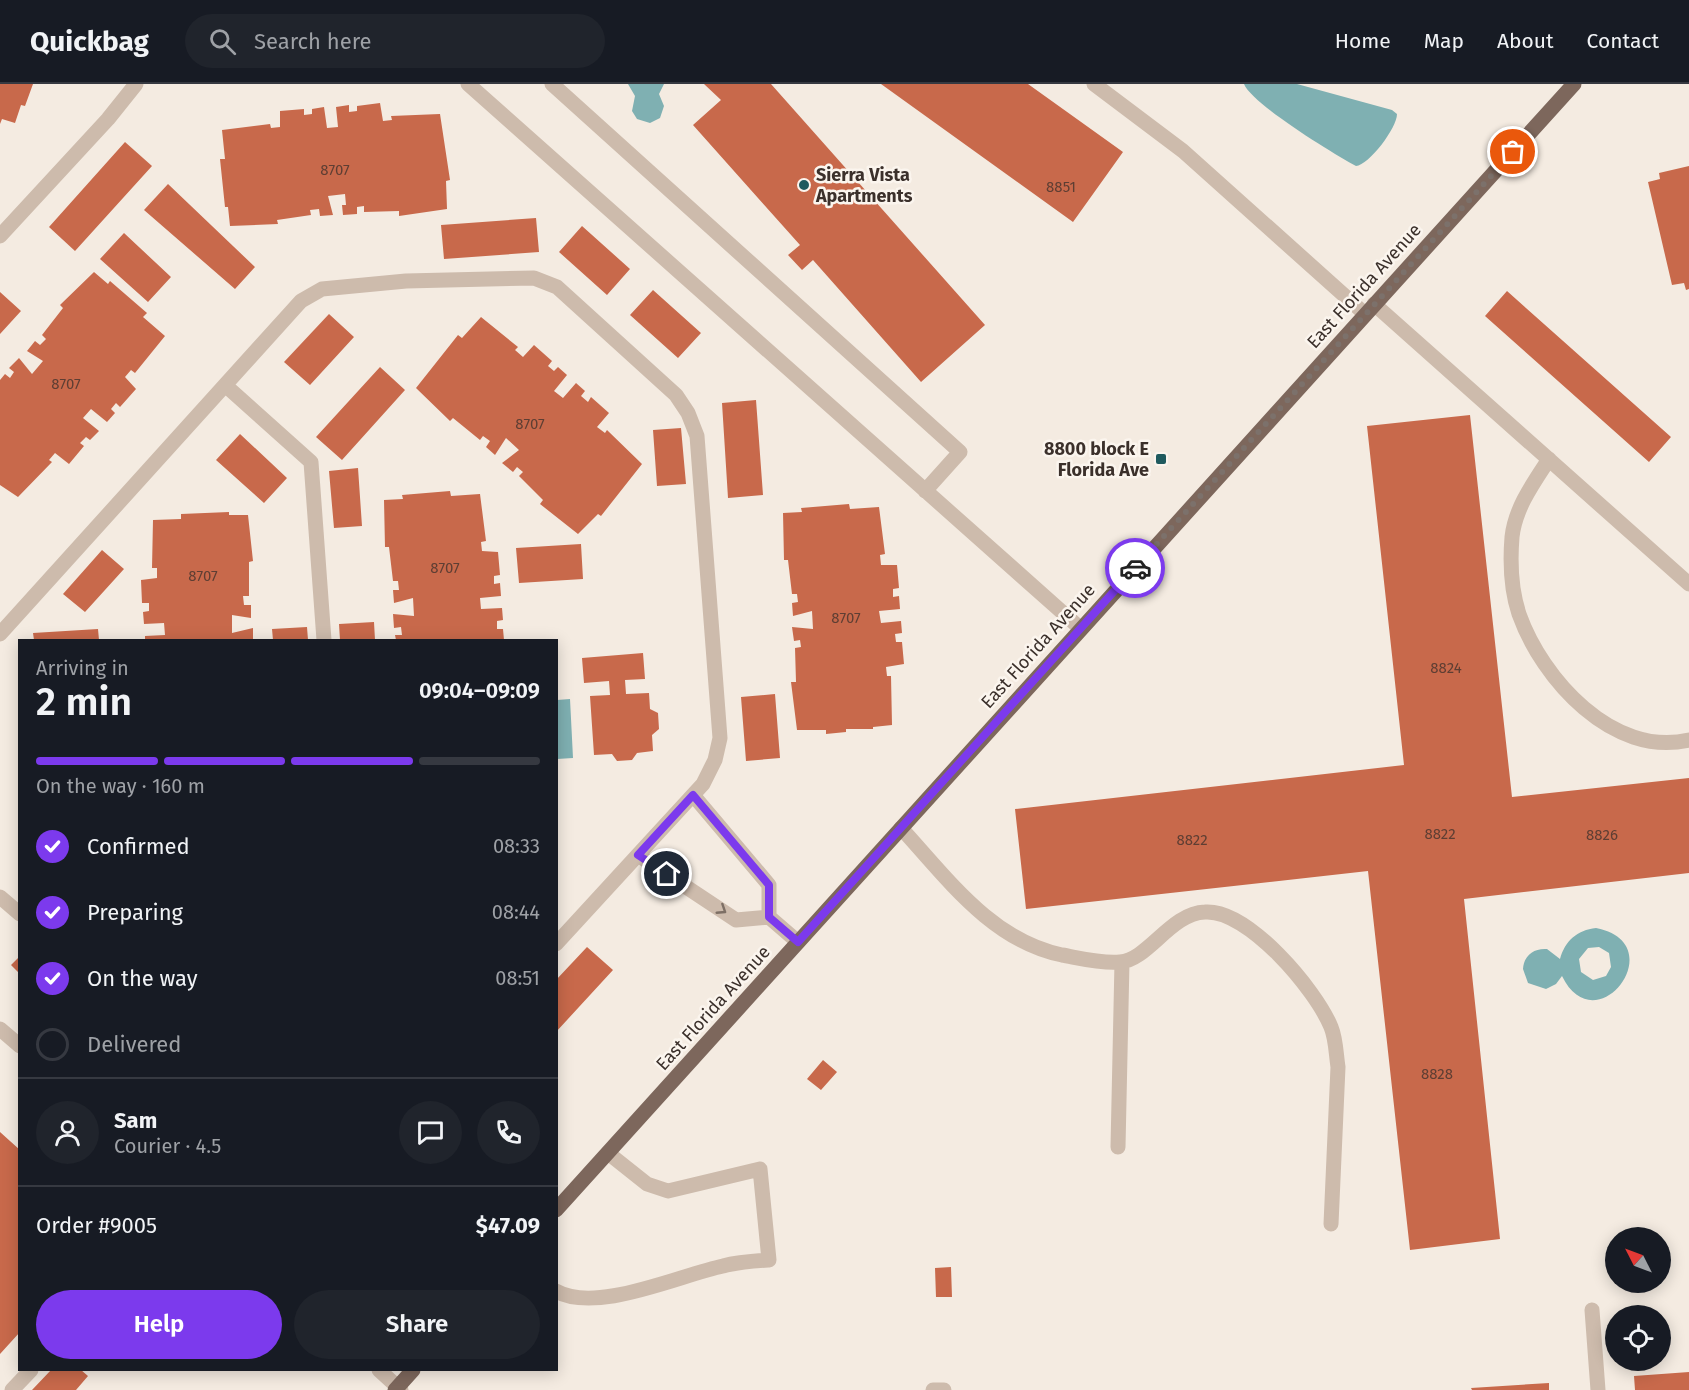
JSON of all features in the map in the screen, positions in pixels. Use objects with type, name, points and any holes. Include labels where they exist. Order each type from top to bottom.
[{"type":"main road","name":"East Florida Avenue","points":[[558,1208],[1574,84]]},
{"type":"main road","points":[[398,1389],[412,1371]]},
{"type":"street","points":[[0,236],[108,119],[136,84]]},
{"type":"street","points":[[468,84],[1080,628]]},
{"type":"street","points":[[552,84],[960,452],[925,491]]},
{"type":"street","points":[[1094,84],[1183,151],[1549,459],[1689,584]]},
{"type":"street","points":[[0,634],[301,301],[322,289],[406,282],[534,278],[557,287],[676,395],[688,413],[697,436],[720,738],[715,760],[703,784],[558,943]]},
{"type":"street","points":[[225,385],[311,462],[324,639]]},
{"type":"street","points":[[1549,459],[1524,502],[1512,536],[1513,589],[1519,614],[1534,646],[1574,697],[1617,731],[1662,742],[1689,740]]},
{"type":"street","points":[[693,795],[769,885],[769,917]]},
{"type":"street","points":[[901,828],[968,900],[999,928],[1023,943],[1062,955],[1122,962],[1156,941],[1182,919],[1205,912],[1240,924],[1269,946],[1305,984],[1332,1028],[1338,1067],[1330,1224]]},
{"type":"street","points":[[638,855],[736,920],[769,917],[798,942]]},
{"type":"street","points":[[0,897],[18,912]]},
{"type":"street","points":[[1118,1147],[1122,962]]},
{"type":"street","points":[[0,1029],[18,1044]]},
{"type":"street","points":[[558,1292],[570,1297],[605,1297],[722,1266],[769,1260],[760,1169],[668,1191],[646,1184],[608,1154]]},
{"type":"street","points":[[1592,1310],[1598,1390]]},
{"type":"street","points":[[12,1390],[30,1371]]},
{"type":"street","points":[[380,1371],[398,1389]]},
{"type":"street","points":[[933,1390],[944,1390]]},
{"type":"water","points":[[628,84],[664,84],[659,94],[664,106],[660,118],[650,123],[637,119],[632,111],[635,96]]},
{"type":"water","points":[[1244,84],[1297,84],[1392,110],[1397,114],[1396,120],[1375,153],[1356,166],[1277,116],[1250,93]]},
{"type":"water","points":[[570,699],[573,758],[558,759],[558,700]]},
{"type":"water","points":[[1596,928],[1618,937],[1628,952],[1628,968],[1621,984],[1608,996],[1593,1000],[1576,995],[1562,976],[1556,984],[1546,989],[1528,983],[1523,969],[1530,953],[1547,949],[1560,959],[1569,942],[1578,934]],"holes":[[[1599,947],[1609,953],[1611,967],[1606,976],[1593,980],[1581,972],[1579,959],[1588,948]]]},
{"type":"building","points":[[0,84],[33,84],[25,106],[21,105],[15,123],[2,119],[0,124]]},
{"type":"building","name":"Sierra Vista Apartments","points":[[704,84],[771,84],[985,325],[921,382],[813,260],[802,270],[788,255],[800,245],[693,125],[721,100]]},
{"type":"building","name":"Sierra Vista Apartments","points":[[881,84],[1028,84],[1123,152],[1073,222]]},
{"type":"building","points":[[380,103],[383,121],[392,120],[391,116],[440,114],[450,180],[446,181],[447,209],[399,216],[399,211],[364,212],[364,206],[357,207],[357,214],[343,215],[342,205],[346,205],[345,194],[328,196],[333,215],[320,216],[319,209],[310,210],[311,215],[277,220],[278,224],[230,226],[228,207],[225,207],[220,159],[225,159],[222,130],[270,124],[271,128],[280,127],[280,111],[304,109],[304,115],[312,114],[312,109],[324,107],[327,128],[338,127],[336,107],[349,105],[349,112],[357,111],[357,106]]},
{"type":"building","points":[[125,142],[152,166],[75,251],[49,227]]},
{"type":"building","points":[[1689,166],[1689,289],[1686,290],[1684,283],[1672,285],[1648,182],[1660,179],[1659,173]]},
{"type":"building","points":[[168,184],[255,267],[235,289],[144,210]]},
{"type":"building","points":[[536,218],[539,252],[444,259],[441,225]]},
{"type":"building","points":[[582,226],[630,269],[607,295],[559,252]]},
{"type":"building","points":[[124,233],[171,277],[148,302],[100,259]]},
{"type":"building","points":[[94,272],[108,284],[110,281],[147,313],[143,317],[165,336],[135,373],[131,370],[125,377],[136,389],[120,407],[116,403],[111,409],[115,413],[107,422],[91,409],[83,418],[99,431],[90,440],[86,437],[80,443],[84,446],[69,464],[55,453],[49,460],[52,462],[18,497],[0,485],[0,380],[5,374],[10,378],[14,372],[9,368],[19,358],[32,374],[43,361],[27,351],[35,341],[40,345],[46,339],[42,335],[63,308],[60,305]]},
{"type":"building","points":[[653,290],[701,333],[678,358],[630,315]]},
{"type":"building","points":[[1507,291],[1671,437],[1649,462],[1485,316]]},
{"type":"building","points":[[0,292],[21,311],[0,334]]},
{"type":"building","points":[[329,314],[354,337],[310,385],[284,362]]},
{"type":"building","points":[[481,317],[518,347],[515,350],[523,357],[534,345],[552,361],[548,366],[554,371],[558,367],[567,375],[554,391],[563,398],[576,383],[585,391],[581,396],[588,402],[591,397],[609,413],[597,427],[605,433],[607,430],[642,464],[601,516],[598,514],[578,534],[540,504],[543,500],[519,476],[523,472],[517,467],[513,472],[502,463],[519,450],[506,438],[495,455],[486,447],[490,441],[483,436],[480,440],[453,418],[450,421],[416,388],[458,335],[462,338]]},
{"type":"building","points":[[380,367],[405,390],[342,460],[316,437]]},
{"type":"building","points":[[756,400],[763,495],[728,498],[722,403]]},
{"type":"building","points":[[1470,415],[1512,797],[1689,778],[1689,873],[1464,899],[1500,1239],[1410,1250],[1368,871],[1026,909],[1015,809],[1404,765],[1367,426]]},
{"type":"building","points":[[681,428],[686,484],[657,486],[653,430]]},
{"type":"building","points":[[240,434],[287,478],[264,503],[216,460]]},
{"type":"building","points":[[358,468],[362,526],[334,528],[329,471]]},
{"type":"building","points":[[450,491],[451,496],[480,494],[486,541],[481,542],[482,551],[498,552],[500,575],[494,576],[494,584],[500,583],[501,596],[480,598],[481,609],[502,608],[503,620],[497,621],[497,629],[503,629],[504,639],[396,639],[395,635],[402,635],[401,627],[394,628],[393,614],[414,616],[413,598],[394,603],[393,590],[399,590],[398,581],[393,581],[389,547],[385,547],[384,500],[403,499],[402,495]]},
{"type":"building","points":[[849,504],[850,509],[879,507],[885,554],[880,555],[881,565],[897,565],[899,588],[893,589],[893,597],[899,596],[900,609],[879,611],[881,623],[901,621],[902,633],[895,634],[896,642],[902,642],[904,664],[886,667],[887,676],[891,676],[892,725],[873,727],[873,729],[846,729],[846,732],[826,734],[826,730],[797,730],[791,682],[796,682],[795,648],[801,647],[800,640],[794,641],[792,627],[813,629],[812,611],[793,616],[792,603],[798,602],[797,594],[792,594],[788,560],[784,560],[783,513],[802,512],[801,508]]},
{"type":"building","points":[[229,512],[229,515],[248,515],[253,561],[249,562],[249,596],[243,596],[244,605],[251,605],[251,618],[232,615],[232,633],[253,628],[253,639],[145,639],[145,636],[165,635],[164,623],[144,624],[143,612],[149,611],[149,603],[142,603],[141,580],[157,578],[157,568],[152,568],[153,520],[181,519],[181,514]]},
{"type":"building","points":[[581,544],[583,579],[519,583],[516,548]]},
{"type":"building","points":[[102,550],[124,569],[85,612],[63,594]]},
{"type":"building","points":[[374,622],[375,639],[340,639],[339,624]]},
{"type":"building","points":[[307,627],[308,639],[273,639],[272,629]]},
{"type":"building","points":[[98,629],[99,639],[34,639],[33,633]]},
{"type":"building","points":[[643,653],[645,679],[625,680],[626,694],[649,693],[650,709],[658,713],[659,729],[652,735],[653,751],[637,753],[632,760],[617,761],[612,754],[594,755],[590,696],[610,695],[609,681],[584,683],[582,658]]},
{"type":"building","points":[[775,694],[780,758],[746,761],[741,697]]},
{"type":"building","points":[[587,947],[613,970],[558,1030],[558,978]]},
{"type":"building","points":[[18,958],[18,972],[11,965]]},
{"type":"building","points":[[823,1060],[837,1072],[821,1090],[807,1079]]},
{"type":"building","points":[[0,1132],[18,1148],[18,1334],[0,1354]]},
{"type":"building","points":[[951,1267],[952,1297],[936,1297],[935,1268]]},
{"type":"building","points":[[50,1371],[82,1371],[88,1376],[76,1390],[32,1390]]},
{"type":"building","points":[[1689,1372],[1689,1390],[1635,1390],[1634,1376]]},
{"type":"building","points":[[1549,1383],[1549,1390],[1472,1390],[1471,1388]]},
{"type":"way so far","points":[[1135,568],[1513,152]]},
{"type":"place","name":"Sierra Vista Apartments","points":[[804,185]]},
{"type":"place","name":"8800 block E Florida Ave","points":[[1161,459]]},
{"type":"route","points":[[667,874],[638,855],[693,795],[769,885],[769,917],[798,942],[1135,568]]}]
